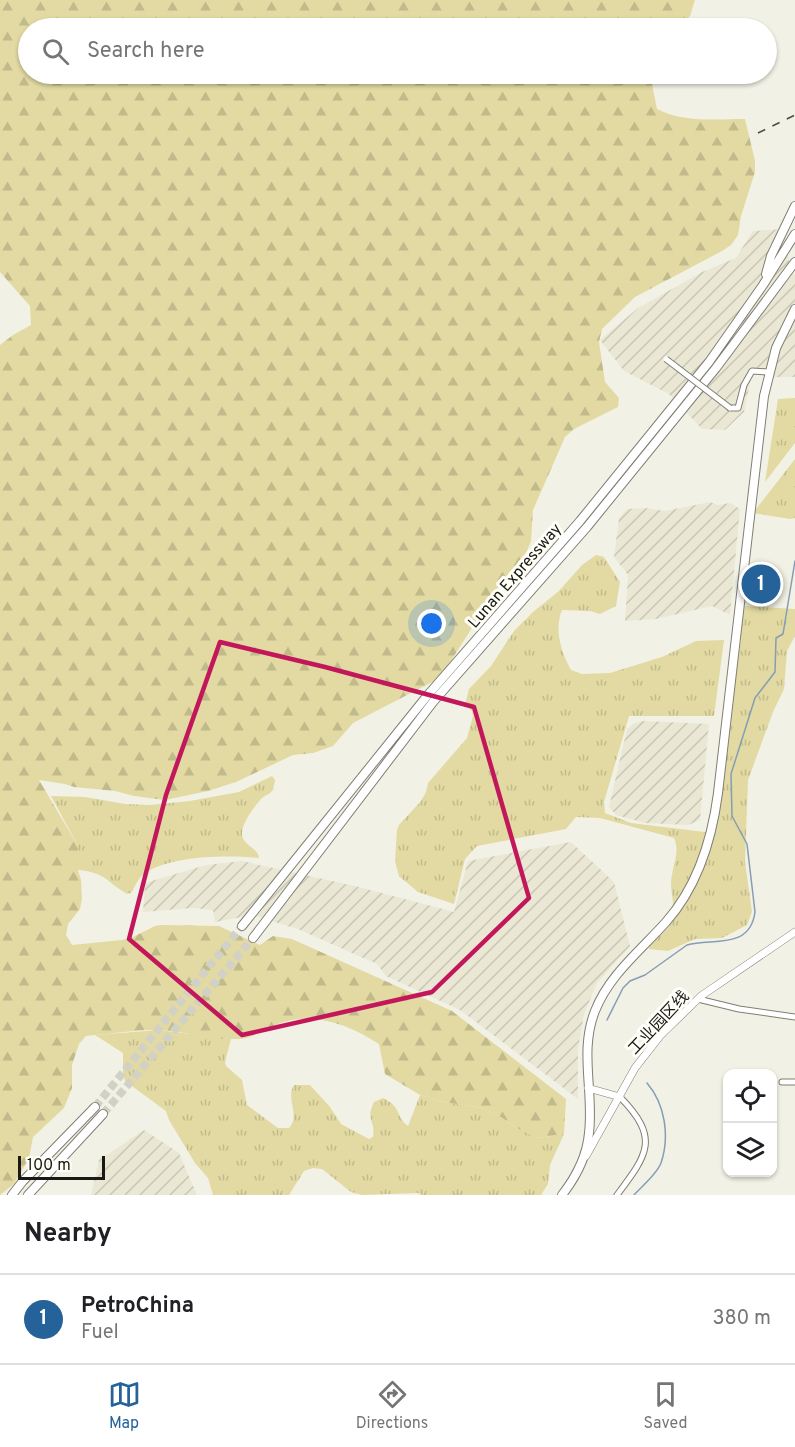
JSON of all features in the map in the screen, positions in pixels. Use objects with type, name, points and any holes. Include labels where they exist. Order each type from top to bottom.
[{"type":"highway","points":[[763,285],[771,256],[795,206]]},
{"type":"highway","name":"Lunan Expressway","points":[[242,926],[427,696],[580,521],[709,362],[763,285],[795,234]]},
{"type":"highway","name":"Lunan Expressway","points":[[253,938],[434,702],[588,527],[716,368],[795,262]]},
{"type":"highway","points":[[562,1195],[580,1166],[589,1133],[588,1041],[591,1021],[598,1004],[616,975],[667,921],[682,901],[699,869],[711,832],[718,793],[761,414],[768,372],[780,338],[795,309]]},
{"type":"highway","points":[[12,1195],[95,1107]]},
{"type":"highway","points":[[28,1195],[103,1114]]},
{"type":"main road","name":"工业园区线","points":[[580,1166],[635,1068],[677,1018],[698,999],[795,932]]},
{"type":"main road","points":[[588,1088],[620,1097]]},
{"type":"street","points":[[666,359],[730,408],[738,408],[744,385],[752,371],[768,372]]},
{"type":"street","points":[[698,999],[738,1009],[795,1017]]},
{"type":"street","points":[[782,1082],[795,1082]]},
{"type":"street","points":[[617,1195],[641,1160],[646,1141],[640,1120],[620,1097]]},
{"type":"highlighted area","points":[[220,642],[325,667],[474,707],[529,898],[432,992],[242,1035],[129,939],[166,795]]},
{"type":"shaded area","points":[[784,229],[791,274],[795,274],[795,377],[752,374],[744,412],[725,430],[702,429],[669,394],[624,371],[600,340],[638,308],[702,272],[736,258],[753,231]]},
{"type":"shaded area","points":[[710,502],[718,505],[730,503],[740,509],[730,615],[712,606],[656,619],[625,621],[628,575],[614,557],[619,518],[627,509],[645,508],[665,511]]},
{"type":"shaded area","points":[[643,721],[709,724],[700,820],[688,825],[645,823],[616,815],[609,807],[627,729]]},
{"type":"shaded area","points":[[571,842],[614,882],[630,946],[597,983],[584,1014],[578,1049],[578,1099],[460,1010],[386,976],[377,964],[300,930],[253,915],[215,922],[213,910],[193,908],[143,912],[145,883],[206,865],[242,861],[355,886],[454,912],[468,861]]},
{"type":"shaded area","points":[[144,1130],[179,1153],[197,1195],[91,1195],[99,1160]]},
{"type":"green space","points":[[0,0],[695,0],[688,18],[18,18],[18,84],[652,84],[657,109],[667,113],[712,120],[745,119],[755,161],[755,172],[741,216],[738,235],[731,245],[722,251],[635,297],[602,329],[599,342],[605,382],[619,398],[618,407],[574,429],[565,437],[533,510],[531,541],[527,551],[496,590],[440,678],[353,723],[333,746],[313,753],[293,755],[236,782],[208,791],[165,800],[39,780],[78,846],[78,870],[82,899],[80,909],[68,924],[66,935],[72,945],[122,940],[155,926],[164,925],[219,926],[260,945],[273,936],[292,939],[452,1011],[566,1099],[564,1134],[538,1138],[483,1108],[444,1102],[420,1095],[385,1074],[379,1044],[355,1030],[329,1021],[302,1019],[289,1021],[242,1039],[159,1030],[95,1035],[86,1036],[79,1044],[72,1065],[72,1088],[64,1108],[33,1137],[29,1158],[14,1184],[0,1195],[0,345],[31,325],[30,306],[0,272]]},
{"type":"green space","points":[[795,398],[795,443],[765,482],[778,399]]},
{"type":"green space","points":[[795,459],[795,518],[753,513]]},
{"type":"green space","points":[[596,555],[604,557],[620,582],[616,606],[600,614],[590,611],[562,610],[559,625],[560,641],[571,670],[582,674],[610,673],[662,657],[696,641],[724,640],[714,716],[629,716],[604,802],[605,813],[631,823],[713,833],[745,606],[795,609],[795,636],[787,651],[784,689],[748,780],[745,862],[752,912],[747,925],[722,938],[695,939],[668,951],[649,949],[653,941],[670,925],[673,917],[671,878],[676,855],[674,838],[600,818],[576,817],[566,829],[477,846],[465,859],[454,904],[418,892],[399,876],[395,861],[397,830],[421,801],[428,783],[467,738],[473,716],[472,711],[465,705],[469,689],[491,666],[514,631],[559,591],[582,565]]},
{"type":"green space","points":[[272,776],[275,780],[273,790],[255,807],[242,830],[244,840],[259,858],[216,857],[169,863],[144,874],[131,893],[127,894],[100,875],[78,870],[78,846],[51,796],[85,797],[125,804],[150,805],[190,801],[239,792]]},
{"type":"green space","points":[[159,1030],[231,1039],[226,1066],[242,1080],[247,1105],[278,1128],[289,1128],[294,1118],[291,1096],[294,1085],[310,1085],[330,1107],[341,1124],[369,1139],[373,1137],[370,1113],[374,1102],[383,1098],[389,1101],[408,1126],[420,1095],[444,1102],[483,1108],[538,1138],[564,1134],[550,1165],[548,1184],[541,1195],[422,1195],[418,1193],[362,1195],[351,1192],[322,1169],[313,1168],[304,1171],[289,1195],[213,1195],[208,1178],[195,1163],[166,1111],[125,1081],[123,1053],[95,1035]]},
{"type":"waterway","points":[[607,1020],[623,988],[630,981],[645,975],[687,945],[729,940],[746,932],[752,924],[755,912],[747,844],[732,816],[731,774],[755,698],[775,672],[776,638],[783,634],[795,561]]},
{"type":"waterway","points":[[634,1195],[653,1176],[664,1153],[665,1131],[662,1110],[647,1083]]},
{"type":"tunnel","points":[[95,1107],[242,926]]},
{"type":"tunnel","points":[[103,1114],[253,938]]},
{"type":"railway","points":[[758,133],[795,115]]},
{"type":"place","name":"PetroChina","points":[[761,584]]}]
